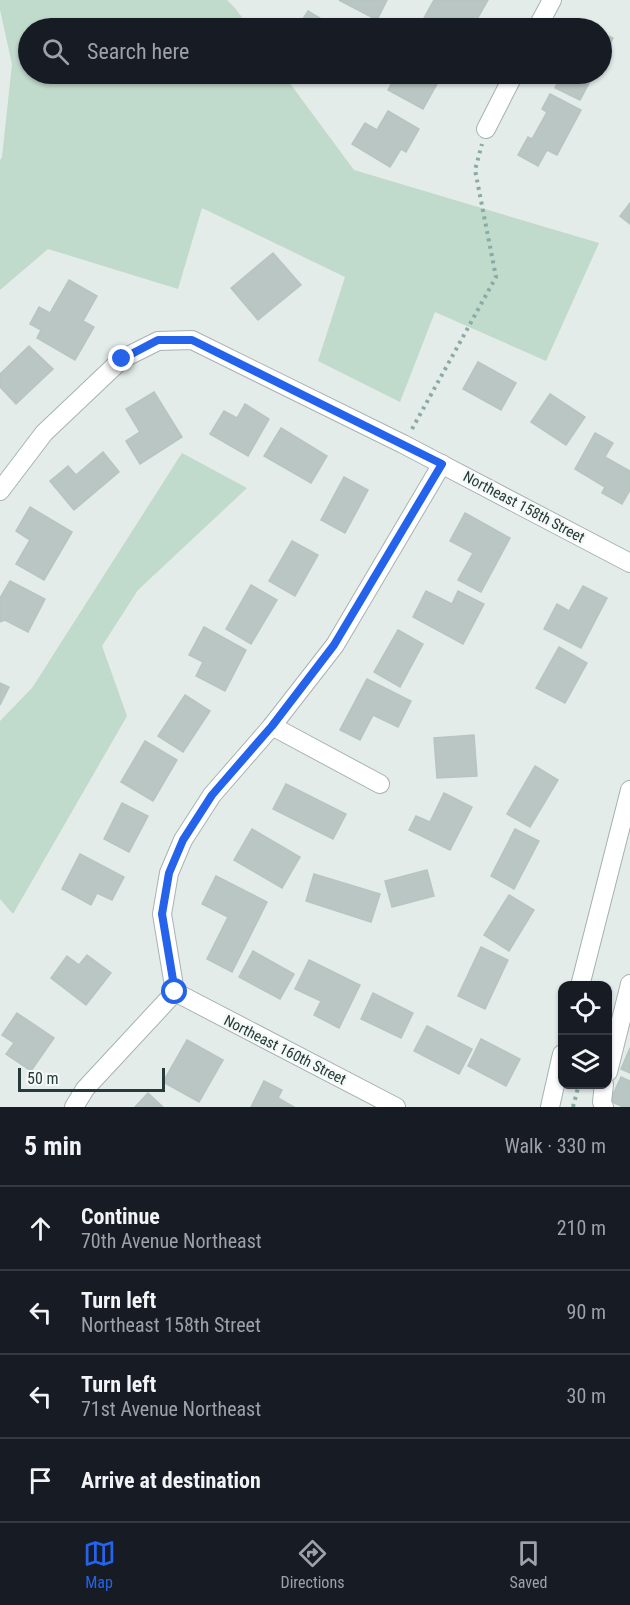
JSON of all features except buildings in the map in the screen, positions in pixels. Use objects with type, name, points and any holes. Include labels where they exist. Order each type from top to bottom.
[{"type":"street","points":[[542,18],[552,0]]},
{"type":"street","points":[[486,129],[509,84]]},
{"type":"street","name":"Northeast 158th Street","points":[[0,490],[44,434],[122,359],[158,340],[192,340],[442,464],[630,563]]},
{"type":"street","points":[[74,1107],[85,1089],[175,992],[162,914],[169,873],[183,840],[212,795],[272,726],[334,645],[442,464]]},
{"type":"street","points":[[272,726],[380,784]]},
{"type":"street","points":[[581,981],[630,790]]},
{"type":"street","points":[[612,1056],[630,984]]},
{"type":"street","name":"Northeast 160th Street","points":[[175,992],[396,1107]]},
{"type":"street","points":[[550,1107],[558,1072]]},
{"type":"street","points":[[603,1107],[604,1089]]},
{"type":"path","points":[[411,430],[496,277],[475,170],[486,129]]},
{"type":"path","points":[[573,1107],[578,1089]]},
{"type":"green space","points":[[0,0],[227,0],[242,18],[18,18],[18,84],[290,84],[354,170],[599,243],[546,361],[435,312],[400,402],[318,361],[345,277],[202,208],[178,289],[48,249],[0,290],[0,160],[12,64],[0,10]]},
{"type":"green space","points":[[182,453],[247,488],[138,590],[102,646],[127,716],[13,914],[0,899],[0,721],[32,688]]},
{"type":"route","points":[[122,359],[158,340],[192,340],[442,464],[334,645],[272,726],[212,795],[183,840],[169,873],[162,914],[175,992]]}]
